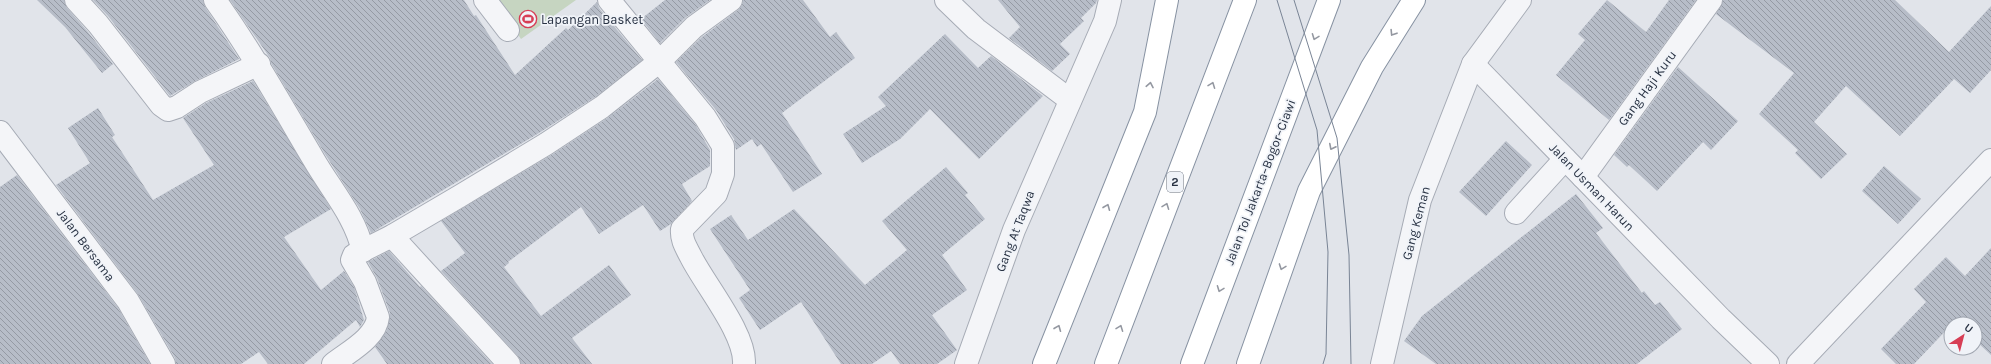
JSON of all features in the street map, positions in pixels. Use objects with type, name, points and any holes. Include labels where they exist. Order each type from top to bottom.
[{"type":"highway","points":[[1044,364],[1145,112],[1167,0]]},
{"type":"highway","name":"2","points":[[1106,364],[1245,0]]},
{"type":"highway","name":"Jalan Tol Jakarta–Bogor–Ciawi","points":[[1192,364],[1329,0]]},
{"type":"highway","points":[[1248,364],[1309,191],[1372,67],[1414,0]]},
{"type":"street","points":[[76,0],[98,24],[161,105],[168,110],[177,108],[200,92],[259,64]]},
{"type":"street","points":[[215,0],[259,64],[316,163],[342,200],[359,234],[363,251]]},
{"type":"street","points":[[485,0],[508,30]]},
{"type":"street","points":[[609,0],[705,117],[723,146],[723,174],[716,194],[682,229],[681,239],[697,269],[735,332],[741,344],[744,364]]},
{"type":"street","points":[[333,364],[368,337],[377,322],[378,317],[365,282],[352,260],[354,254],[392,236],[546,144],[602,107],[660,61],[694,27],[731,0]]},
{"type":"street","points":[[946,0],[976,29],[1070,100]]},
{"type":"street","name":"Gang At Taqwa","points":[[966,364],[1014,230],[1105,21],[1110,0]]},
{"type":"street","points":[[1473,64],[1520,0]]},
{"type":"street","name":"Gang Haji Kuru","points":[[1583,177],[1711,0]]},
{"type":"street","name":"Jalan Usman Harun","points":[[1473,64],[1715,313],[1768,364]]},
{"type":"street","name":"Gang Keman","points":[[1382,364],[1420,200],[1473,64]]},
{"type":"street","name":"Jalan Bersama","points":[[0,132],[128,301],[164,364]]},
{"type":"street","points":[[1516,213],[1565,159]]},
{"type":"street","points":[[1798,364],[1991,160]]},
{"type":"street","points":[[392,236],[509,364]]},
{"type":"green space","name":"Lapangan Basket","points":[[494,0],[576,0],[521,39]]},
{"type":"building","points":[[37,0],[64,0],[67,8],[113,64],[102,73],[65,27]]},
{"type":"building","points":[[93,0],[203,0],[205,7],[239,59],[195,81],[170,96],[108,16]]},
{"type":"building","points":[[230,0],[464,0],[474,16],[476,15],[515,75],[566,28],[568,30],[597,2],[599,8],[642,60],[595,97],[539,133],[371,233],[360,209],[325,154],[271,63],[270,58]]},
{"type":"building","points":[[665,0],[710,0],[685,18],[660,43],[641,19]]},
{"type":"building","points":[[743,0],[803,0],[830,37],[836,32],[855,58],[782,113],[822,174],[793,192],[761,144],[757,147],[752,139],[736,150],[734,139],[716,110],[676,62],[702,37],[738,10],[742,5]]},
{"type":"building","points":[[998,0],[1097,0],[1096,3],[1081,18],[1084,21],[1060,44],[1070,54],[1052,71],[1009,38],[1020,27]]},
{"type":"building","points":[[1607,0],[1646,32],[1669,0],[1696,0],[1609,120],[1556,75],[1585,40],[1578,34]]},
{"type":"building","points":[[1723,0],[1895,0],[1949,52],[1991,6],[1991,70],[1970,93],[1954,79],[1900,136],[1846,86],[1814,122],[1847,154],[1821,179],[1795,153],[1798,150],[1759,114],[1794,73],[1716,14]]},
{"type":"building","points":[[945,34],[978,68],[991,56],[1043,96],[979,159],[930,109],[900,139],[862,163],[843,134],[886,106],[878,97]]},
{"type":"building","points":[[1678,67],[1738,121],[1711,150],[1703,142],[1657,191],[1629,165],[1627,167],[1614,155]]},
{"type":"building","points":[[658,79],[695,124],[710,150],[710,166],[682,184],[692,201],[671,224],[660,231],[643,205],[599,234],[581,207],[508,262],[509,263],[504,267],[541,316],[609,265],[631,295],[572,338],[592,364],[521,364],[518,356],[441,271],[465,253],[441,221],[553,154],[609,117]]},
{"type":"building","points":[[253,81],[331,209],[284,237],[321,290],[344,271],[354,287],[364,320],[360,327],[356,320],[304,364],[268,364],[259,352],[241,364],[176,364],[175,358],[138,294],[56,185],[90,163],[68,128],[98,108],[115,135],[112,137],[153,200],[214,165],[183,118],[206,103]]},
{"type":"building","points":[[1506,141],[1532,165],[1486,216],[1459,192]]},
{"type":"building","points":[[1884,166],[1921,199],[1898,224],[1862,191]]},
{"type":"building","points":[[946,167],[968,193],[965,195],[985,219],[942,255],[967,290],[932,315],[957,350],[937,364],[900,364],[891,351],[872,364],[841,364],[801,302],[760,330],[739,298],[750,290],[710,229],[731,215],[748,240],[794,209],[865,285],[907,250],[882,221]]},
{"type":"building","points":[[17,175],[118,308],[150,364],[0,364],[0,187]]},
{"type":"building","points":[[1576,194],[1603,228],[1596,233],[1642,293],[1644,291],[1655,305],[1660,302],[1682,329],[1637,364],[1436,364],[1404,341],[1422,316]]},
{"type":"building","points":[[1991,248],[1991,355],[1983,348],[1983,316],[1943,316],[1943,334],[1914,364],[1896,364],[1881,349],[1926,302],[1914,289],[1946,257],[1965,276]]},
{"type":"building","points":[[389,251],[420,287],[421,286],[492,364],[387,364],[375,347],[387,330],[390,313],[377,278],[368,262]]},
{"type":"tram line","points":[[1277,0],[1317,130],[1328,252],[1326,354],[1323,364]]},
{"type":"tram line","points":[[1294,0],[1337,138],[1349,255],[1351,364]]},
{"type":"place","name":"Lapangan Basket","points":[[528,19]]}]
